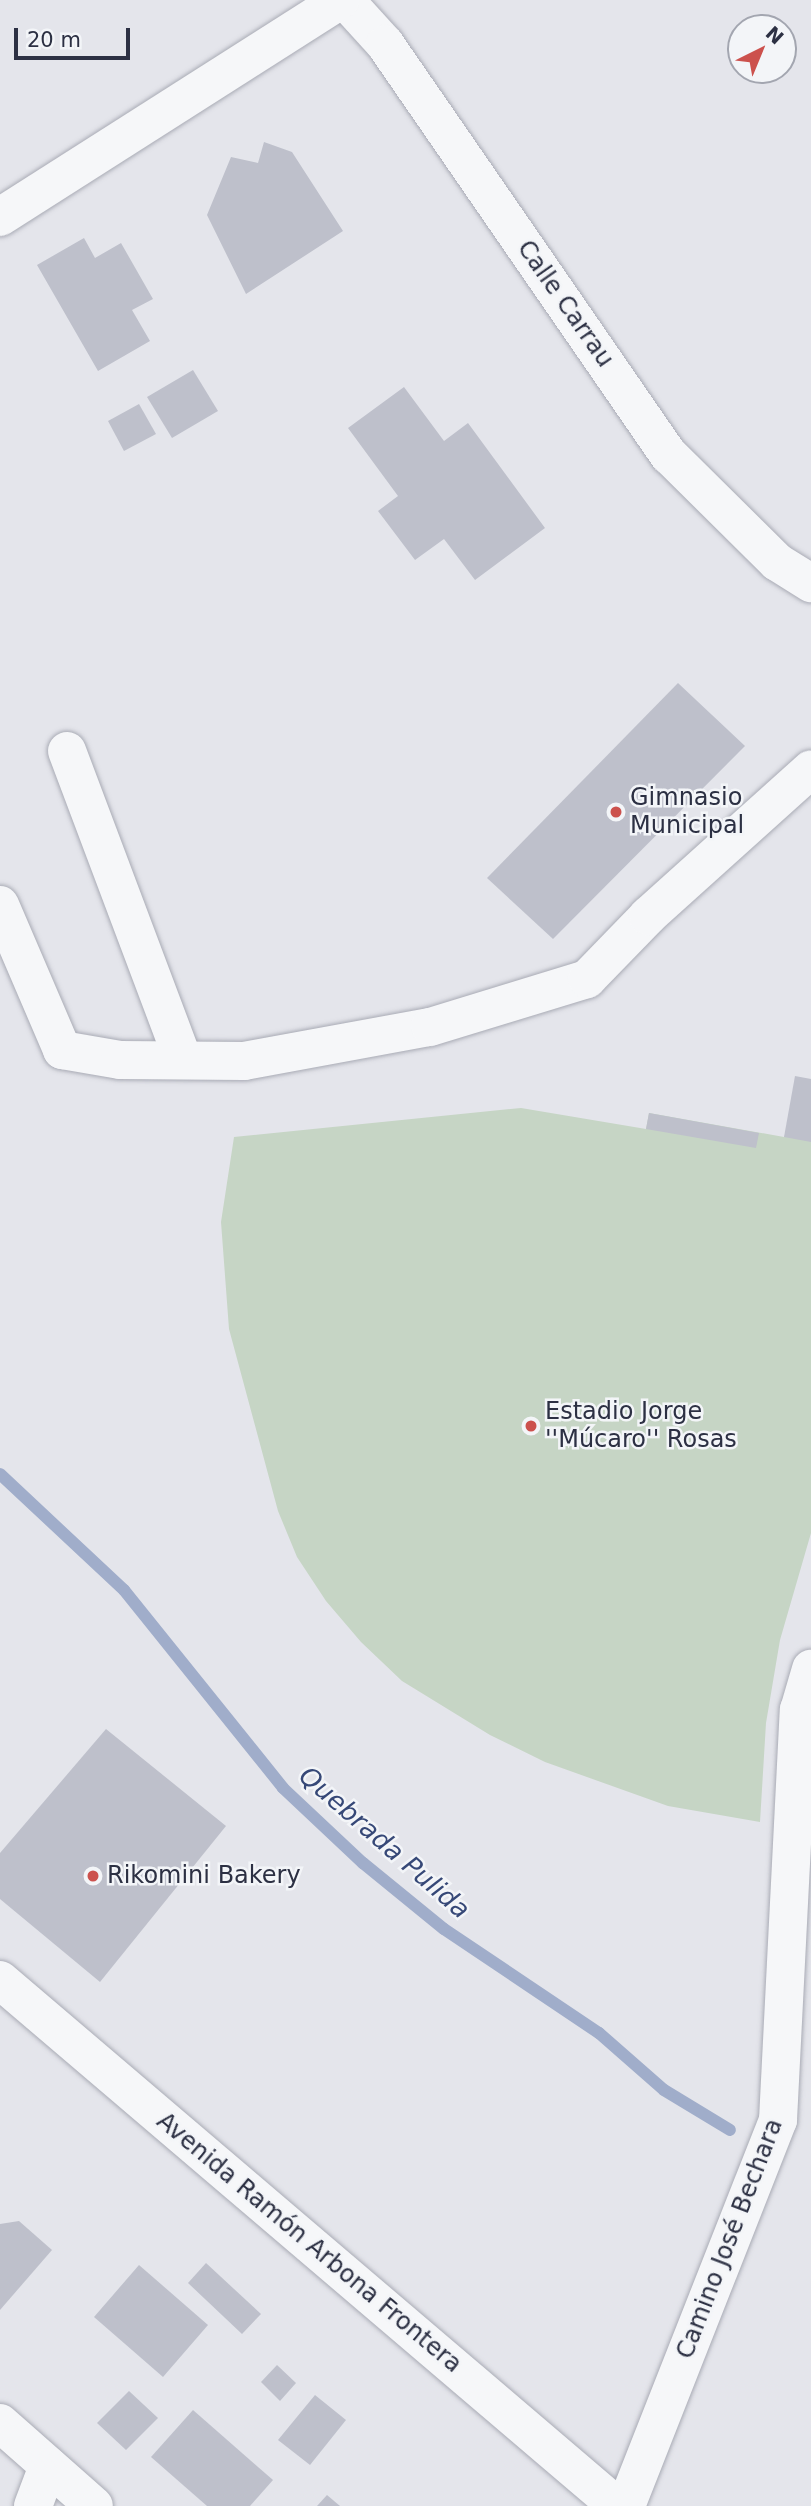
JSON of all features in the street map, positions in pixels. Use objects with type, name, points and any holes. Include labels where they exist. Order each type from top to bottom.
[{"type":"street","points":[[0,217],[340,0]]},
{"type":"street","name":"Calle Carrau","points":[[345,0],[385,44],[669,454],[777,562],[811,583]]},
{"type":"street","points":[[67,751],[184,1060]]},
{"type":"street","points":[[0,905],[62,1050],[120,1059],[244,1061],[430,1027],[587,979],[648,916],[811,769]]},
{"type":"street","name":"Camino José Bechara","points":[[626,2506],[778,2120],[799,1710],[811,1669]]},
{"type":"street","name":"Avenida Ramón Arbona Frontera","points":[[0,1980],[617,2506]]},
{"type":"street","points":[[0,2423],[94,2506]]},
{"type":"street","points":[[33,2506],[48,2466]]},
{"type":"green space","name":"Estadio Jorge ''Múcaro'' Rosas","points":[[811,1079],[811,1533],[780,1640],[766,1723],[760,1822],[668,1806],[545,1762],[490,1735],[402,1681],[361,1642],[326,1601],[297,1557],[278,1511],[229,1329],[221,1222],[234,1137],[521,1108],[646,1129],[649,1113],[784,1137]]},
{"type":"building","points":[[264,142],[292,152],[343,231],[246,294],[207,215],[231,157],[258,163]]},
{"type":"building","points":[[84,238],[95,258],[121,243],[153,299],[132,310],[150,341],[98,371],[37,265]]},
{"type":"building","points":[[193,370],[218,411],[172,438],[147,397]]},
{"type":"building","points":[[404,387],[444,441],[468,423],[545,528],[475,580],[444,539],[415,560],[378,511],[398,496],[348,428]]},
{"type":"building","points":[[139,404],[156,434],[124,451],[108,421]]},
{"type":"building","name":"Gimnasio Municipal","points":[[678,683],[745,746],[553,939],[487,878]]},
{"type":"building","points":[[795,1076],[811,1079],[811,1142],[784,1137]]},
{"type":"building","points":[[649,1113],[759,1133],[756,1148],[646,1129]]},
{"type":"building","name":"Rikomini Bakery","points":[[106,1729],[226,1826],[100,1982],[0,1899],[0,1853]]},
{"type":"building","points":[[19,2221],[52,2250],[0,2310],[0,2224]]},
{"type":"building","points":[[206,2263],[261,2314],[242,2334],[188,2283]]},
{"type":"building","points":[[139,2265],[208,2325],[163,2377],[94,2317]]},
{"type":"building","points":[[277,2365],[296,2383],[280,2401],[261,2382]]},
{"type":"building","points":[[129,2391],[158,2418],[126,2450],[97,2423]]},
{"type":"building","points":[[315,2395],[346,2420],[310,2465],[278,2440]]},
{"type":"building","points":[[193,2410],[273,2480],[250,2506],[207,2506],[151,2457]]},
{"type":"building","points":[[327,2495],[340,2506],[317,2506]]},
{"type":"waterway","name":"Quebrada Pulida","points":[[0,1474],[124,1590],[283,1788],[363,1863],[444,1929],[599,2033],[664,2090],[730,2130]]},
{"type":"place","name":"Gimnasio Municipal","points":[[616,812]]},
{"type":"place","name":"Estadio Jorge ''Múcaro'' Rosas","points":[[531,1426]]},
{"type":"place","name":"Rikomini Bakery","points":[[93,1876]]}]
